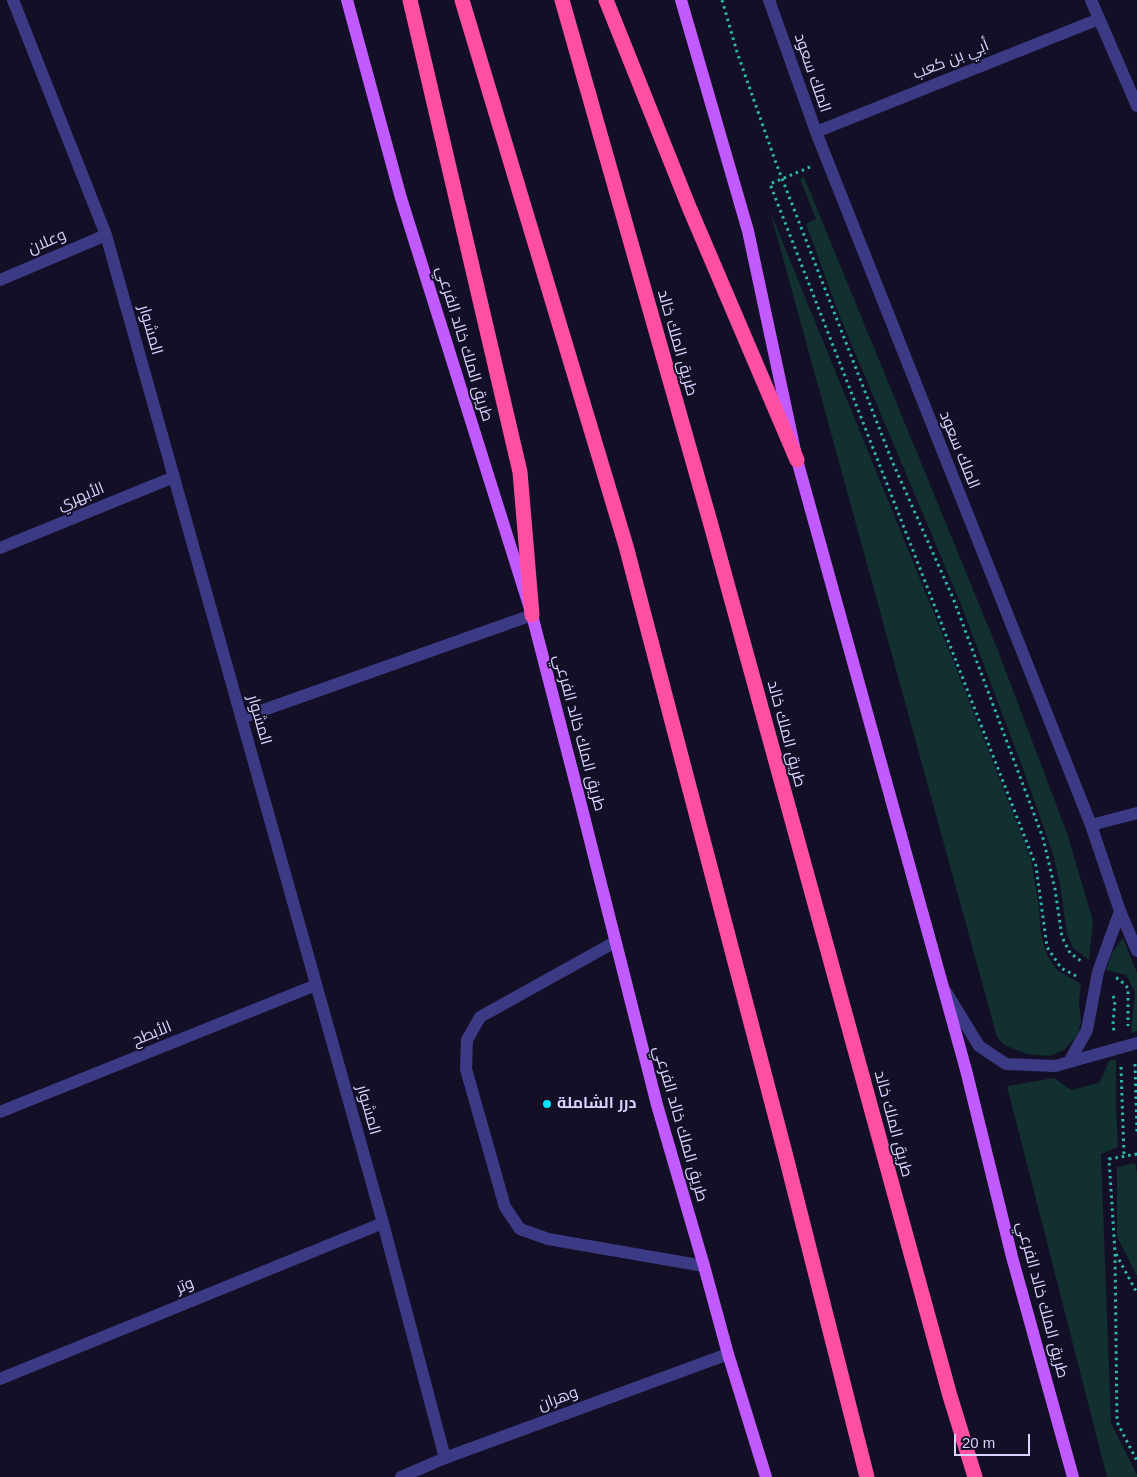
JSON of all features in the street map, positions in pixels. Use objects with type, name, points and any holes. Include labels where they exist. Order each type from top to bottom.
[{"type":"highway","points":[[410,0],[520,472],[532,615]]},
{"type":"highway","points":[[462,0],[626,546],[784,1150],[867,1477]]},
{"type":"highway","name":"طريق الملك خالد","points":[[562,0],[708,516],[950,1396],[975,1477]]},
{"type":"highway","points":[[606,0],[689,207],[797,460]]},
{"type":"main road","name":"طريق الملك خالد الفرعي","points":[[347,0],[401,198],[532,615],[657,1105],[728,1354],[766,1477]]},
{"type":"main road","name":"طريق الملك خالد الفرعي","points":[[682,0],[748,231],[797,460],[943,986],[1012,1256],[1073,1477]]},
{"type":"street","name":"المشوار","points":[[14,0],[106,234],[382,1223],[445,1458]]},
{"type":"street","name":"الملك سعود","points":[[769,0],[816,132],[1091,825],[1120,911],[1137,951]]},
{"type":"street","points":[[1091,0],[1137,106]]},
{"type":"street","name":"أبي بن كعب","points":[[816,132],[1099,19]]},
{"type":"street","name":"وعلان","points":[[0,280],[106,234]]},
{"type":"street","name":"الأبهري","points":[[0,548],[174,477]]},
{"type":"street","points":[[242,718],[532,615]]},
{"type":"street","points":[[1091,825],[1137,813]]},
{"type":"street","points":[[1069,1062],[1086,1030],[1098,972],[1120,911]]},
{"type":"street","points":[[615,942],[480,1017],[467,1040],[466,1069],[505,1207],[520,1229],[548,1239],[704,1266]]},
{"type":"street","name":"الأبطح","points":[[0,1112],[316,985]]},
{"type":"street","points":[[943,986],[979,1046],[1006,1064],[1055,1066],[1135,1044]]},
{"type":"street","name":"وتر","points":[[0,1379],[382,1223]]},
{"type":"street","name":"وهران","points":[[401,1477],[445,1458],[728,1354]]},
{"type":"path","points":[[722,0],[737,52],[782,178],[892,461],[953,598],[1039,829],[1055,889],[1062,937],[1070,953],[1098,972],[1119,979],[1128,988],[1128,1029],[1135,1044],[1137,1133]]},
{"type":"path","points":[[827,160],[770,184],[1036,866],[1048,947],[1061,968],[1095,985],[1108,989],[1115,1000],[1113,1024],[1120,1058],[1124,1156]]},
{"type":"path","points":[[1137,1154],[1109,1159],[1115,1252],[1117,1422],[1137,1461]]},
{"type":"path","points":[[1115,1252],[1137,1293]]},
{"type":"green space","points":[[804,177],[997,648],[1068,836],[1093,921],[1089,960],[1073,948],[1067,934],[1060,884],[1053,854],[1022,766],[960,602],[840,317],[806,224],[816,219],[800,179]]},
{"type":"green space","points":[[770,211],[949,650],[1031,859],[1039,907],[1041,934],[1047,955],[1057,970],[1081,984],[1079,1002],[1081,1022],[1077,1036],[1064,1050],[1049,1056],[1027,1054],[1004,1045],[997,1037]]},
{"type":"green space","points":[[1123,938],[1137,973],[1137,1031],[1131,1033],[1135,992],[1126,975],[1106,970],[1113,951]]},
{"type":"green space","points":[[1116,1059],[1118,1147],[1101,1154],[1111,1423],[1137,1477],[1107,1477],[1007,1086],[1054,1078],[1071,1090],[1099,1083],[1109,1061]]},
{"type":"green space","points":[[1135,1163],[1137,1173],[1137,1276],[1117,1237],[1117,1167]]},
{"type":"place","name":"درر الشاملة","points":[[547,1104]]}]
